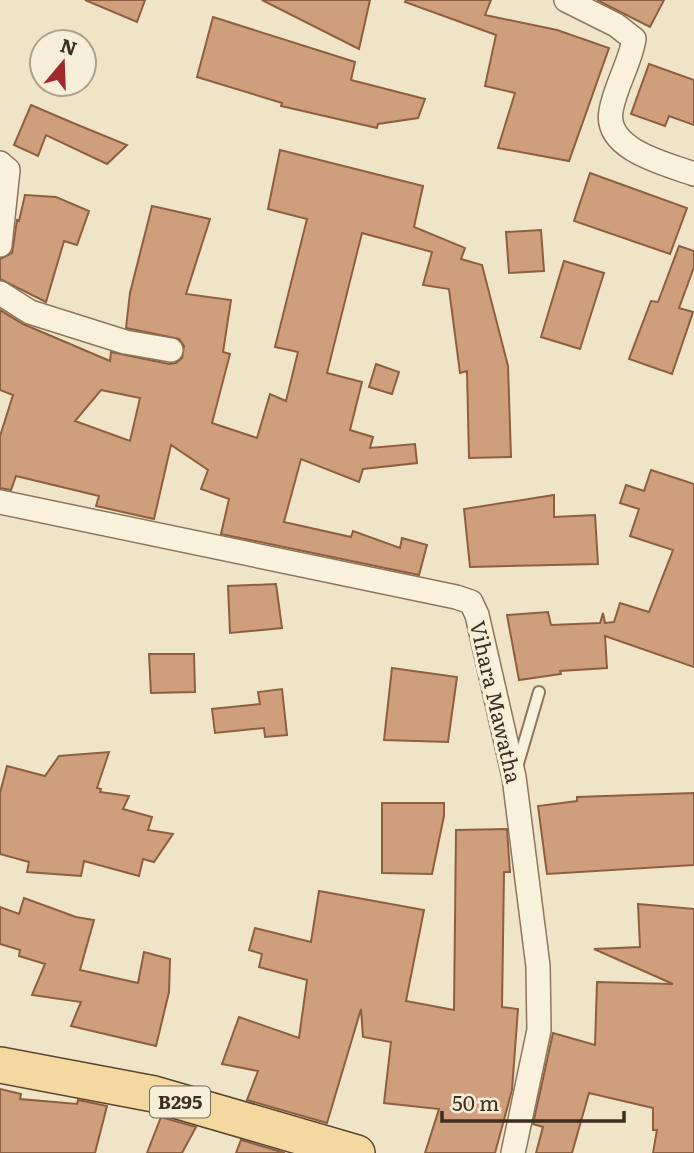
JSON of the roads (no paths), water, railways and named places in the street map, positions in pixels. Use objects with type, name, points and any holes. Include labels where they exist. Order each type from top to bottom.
[{"type":"main road","name":"B295","points":[[0,1065],[154,1094],[357,1153]]},
{"type":"street","points":[[566,0],[634,38],[631,55],[610,112],[615,133],[635,152],[694,174]]},
{"type":"street","points":[[0,163],[8,170],[0,245]]},
{"type":"street","points":[[0,293],[30,312],[125,342],[171,351]]},
{"type":"street","name":"Vihara Mawatha","points":[[0,502],[471,602],[477,615],[514,777],[538,966],[539,1030],[513,1153]]},
{"type":"lane","points":[[514,777],[539,692]]}]
